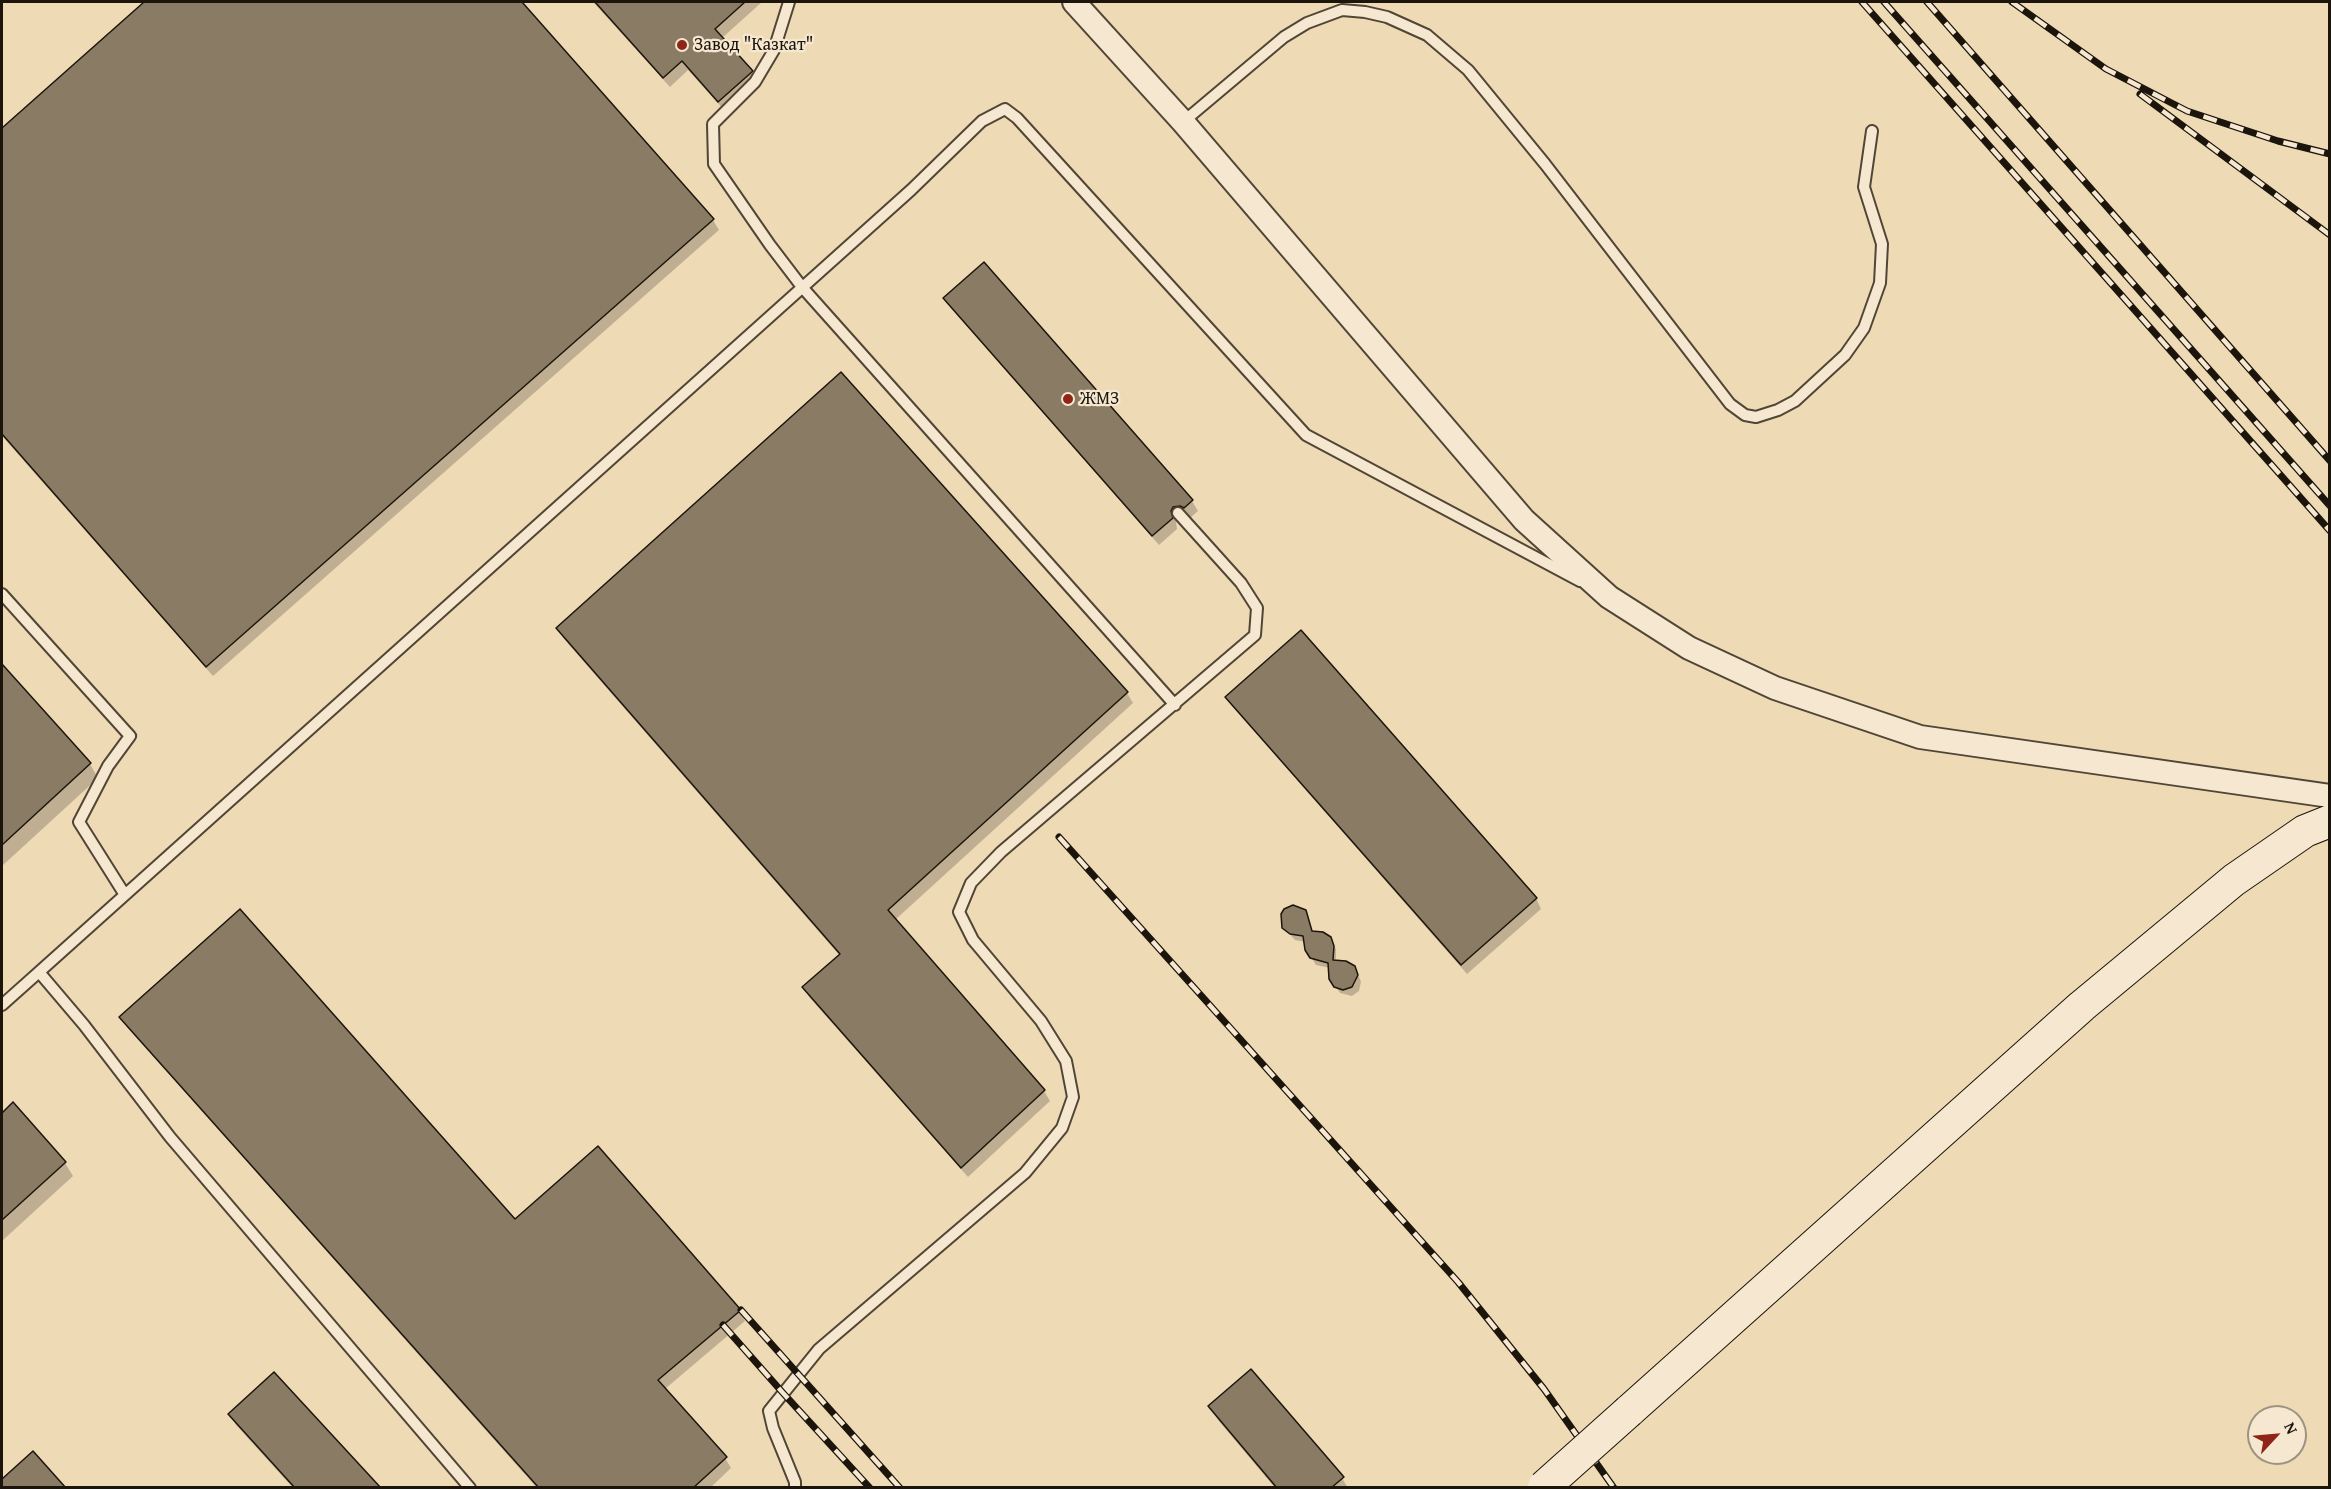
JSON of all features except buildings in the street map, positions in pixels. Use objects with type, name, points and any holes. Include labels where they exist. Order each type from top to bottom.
[{"type":"main road","points":[[1544,1487],[2082,1006],[2234,880],[2305,831],[2330,821]]},
{"type":"street","points":[[1074,2],[1183,122],[1524,520],[1609,597],[1689,648],[1775,688],[1920,737],[2330,796]]},
{"type":"lane","points":[[789,2],[774,50],[755,82],[713,124],[714,164],[802,287],[1175,705]]},
{"type":"lane","points":[[1183,122],[1284,37],[1307,23],[1342,10],[1387,17],[1427,35],[1468,70],[1545,164],[1730,404],[1744,415],[1756,417],[1778,411],[1795,401],[1845,355],[1864,328],[1880,284],[1882,244],[1864,187],[1872,132]]},
{"type":"lane","points":[[2,1005],[911,190],[982,121],[1005,109],[1017,118],[1052,155],[1306,435],[1609,597]]},
{"type":"lane","points":[[795,1488],[795,1482],[773,1428],[769,1411],[819,1349],[1025,1173],[1062,1128],[1073,1097],[1066,1061],[1041,1021],[973,940],[959,912],[971,883],[1001,852],[1255,635],[1257,608],[1241,583],[1178,513]]},
{"type":"lane","points":[[2,594],[130,736],[108,766],[80,822],[125,895]]},
{"type":"lane","points":[[39,972],[84,1025],[170,1137],[470,1488]]},
{"type":"railway","points":[[1862,2],[2330,531]]},
{"type":"railway","points":[[1884,2],[2330,506]]},
{"type":"railway","points":[[1927,2],[2330,461]]},
{"type":"railway","points":[[2012,2],[2106,69],[2187,111],[2278,141],[2330,154]]},
{"type":"railway","points":[[2140,94],[2330,235]]},
{"type":"railway","points":[[1059,837],[1458,1282],[1544,1389],[1614,1488]]},
{"type":"railway","points":[[741,1310],[900,1488]]},
{"type":"railway","points":[[723,1325],[870,1488]]},
{"type":"place","name":"Завод \"Казкат\"","points":[[682,45]]},
{"type":"place","name":"ЖМЗ","points":[[1068,399]]}]
